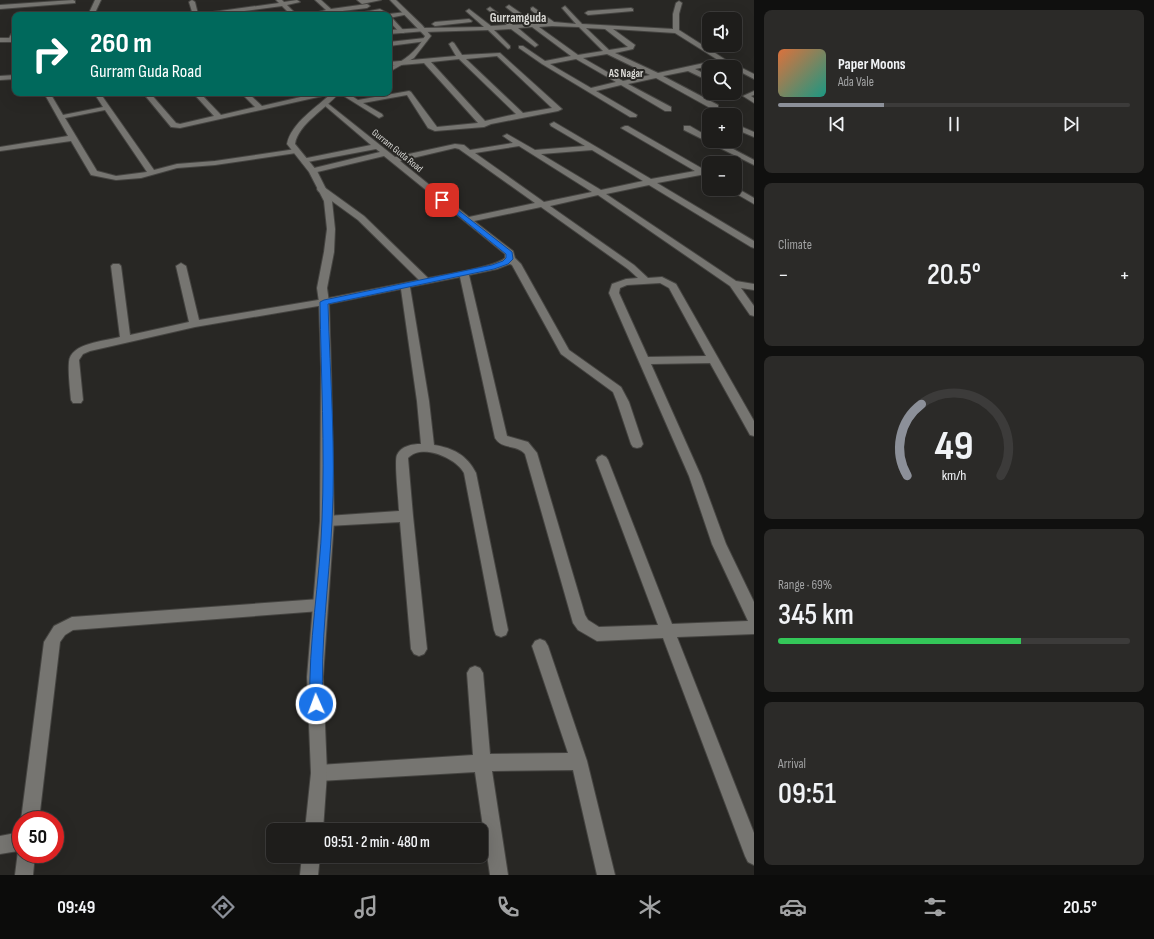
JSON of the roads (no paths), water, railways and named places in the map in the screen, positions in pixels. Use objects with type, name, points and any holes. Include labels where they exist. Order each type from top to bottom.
[{"type":"street","points":[[92,12],[98,0]]},
{"type":"street","points":[[260,0],[266,8]]},
{"type":"street","points":[[318,0],[331,12]]},
{"type":"street","points":[[361,1],[378,0]]},
{"type":"street","points":[[392,69],[407,63],[418,53],[428,36],[422,28],[393,0]]},
{"type":"street","points":[[361,1],[372,12],[383,12]]},
{"type":"street","points":[[0,7],[73,2]]},
{"type":"street","points":[[192,2],[195,12]]},
{"type":"street","points":[[281,2],[291,12]]},
{"type":"street","points":[[228,12],[266,8],[281,2],[305,9],[325,12]]},
{"type":"street","points":[[676,30],[676,14],[679,3]]},
{"type":"street","points":[[336,12],[367,6]]},
{"type":"street","points":[[509,7],[576,56],[668,109]]},
{"type":"street","points":[[544,63],[576,56],[631,48],[632,45],[604,27],[583,7]]},
{"type":"street","points":[[588,13],[629,7],[635,16]]},
{"type":"street","points":[[533,8],[552,24]]},
{"type":"street","points":[[565,8],[608,52],[658,76],[715,107]]},
{"type":"street","points":[[347,9],[352,12]]},
{"type":"street","points":[[490,9],[535,44]]},
{"type":"street","points":[[469,11],[508,47]]},
{"type":"street","points":[[392,16],[406,14]]},
{"type":"street","points":[[456,19],[469,35]]},
{"type":"street","points":[[392,32],[402,32],[422,28],[456,19],[469,21]]},
{"type":"street","points":[[392,20],[402,32]]},
{"type":"street","points":[[640,22],[644,28]]},
{"type":"street","points":[[422,28],[464,30],[552,24],[676,30],[722,60]]},
{"type":"street","points":[[0,40],[12,40]]},
{"type":"street","points":[[392,44],[425,40]]},
{"type":"street","points":[[452,44],[460,57],[522,116]]},
{"type":"street","points":[[521,47],[544,63],[633,115]]},
{"type":"street","points":[[392,64],[498,54],[558,109],[542,111],[484,124],[435,129],[431,126],[409,92],[392,95]]},
{"type":"street","points":[[426,61],[484,124]]},
{"type":"street","points":[[589,90],[702,66]]},
{"type":"street","points":[[690,69],[702,75]]},
{"type":"street","points":[[742,71],[754,77]]},
{"type":"street","points":[[0,78],[12,77]]},
{"type":"street","points":[[754,93],[746,96],[754,102]]},
{"type":"street","points":[[49,96],[94,173],[116,178],[152,173],[178,166],[215,163],[296,151]]},
{"type":"street","points":[[99,96],[152,173]]},
{"type":"street","points":[[149,96],[174,125],[180,126],[218,115],[294,97],[321,96]]},
{"type":"street","points":[[199,96],[218,115]]},
{"type":"street","points":[[247,96],[259,106]]},
{"type":"street","points":[[315,823],[319,773],[315,677],[327,521],[324,302],[322,288],[331,228],[328,201],[309,166],[296,151],[290,140],[308,119],[321,96]]},
{"type":"street","name":"Gurram Guda Road","points":[[321,96],[393,160],[510,253],[510,259]]},
{"type":"street","points":[[348,96],[379,116]]},
{"type":"street","points":[[372,96],[376,98]]},
{"type":"street","points":[[359,102],[387,96]]},
{"type":"street","points":[[62,117],[107,108]]},
{"type":"street","points":[[554,124],[754,245]]},
{"type":"street","points":[[625,128],[702,168]]},
{"type":"street","points":[[687,128],[702,136]]},
{"type":"street","points":[[742,129],[754,135]]},
{"type":"street","points":[[507,136],[600,193],[733,284],[754,313]]},
{"type":"street","points":[[2,151],[73,138]]},
{"type":"street","points":[[47,142],[48,152]]},
{"type":"street","points":[[469,152],[520,144]]},
{"type":"street","points":[[309,166],[377,146]]},
{"type":"street","points":[[393,160],[455,146],[461,147],[631,267],[645,280]]},
{"type":"street","points":[[533,152],[594,148]]},
{"type":"street","points":[[726,148],[753,162]]},
{"type":"street","points":[[309,166],[385,153]]},
{"type":"street","points":[[742,164],[753,162]]},
{"type":"street","points":[[467,220],[702,171]]},
{"type":"street","points":[[321,189],[361,218],[426,281]]},
{"type":"street","points":[[742,194],[754,201]]},
{"type":"street","points":[[77,400],[74,360],[79,352],[87,348],[194,324],[324,302],[494,267],[510,259],[516,264],[565,352],[617,390],[623,402],[638,444]]},
{"type":"street","points":[[116,266],[125,339]]},
{"type":"street","points":[[181,266],[194,324]]},
{"type":"street","points":[[464,273],[501,438],[504,441],[519,443],[529,449],[578,618],[582,625],[597,634],[754,627]]},
{"type":"street","points":[[754,432],[673,286],[662,280],[645,280],[616,286],[614,289],[695,476],[719,544],[754,617]]},
{"type":"street","points":[[733,284],[754,287]]},
{"type":"street","points":[[405,285],[423,401],[428,449]]},
{"type":"street","points":[[644,361],[714,359]]},
{"type":"street","points":[[419,649],[406,516],[402,457],[403,454],[411,450],[428,449],[443,451],[452,455],[466,465],[470,472],[501,630]]},
{"type":"street","points":[[602,460],[754,856]]},
{"type":"street","points":[[327,521],[406,516]]},
{"type":"street","points":[[31,811],[52,642],[54,634],[60,628],[72,624],[320,605]]},
{"type":"street","points":[[540,646],[579,761],[606,875]]},
{"type":"street","points":[[475,674],[482,763],[499,875]]},
{"type":"street","points":[[319,773],[482,763],[579,761]]},
{"type":"street","points":[[0,845],[12,843]]},
{"type":"street","points":[[24,875],[25,863]]},
{"type":"street","points":[[309,875],[310,863]]},
{"type":"district","name":"Gurramguda","points":[[518,17]]},
{"type":"district","name":"AS Nagar","points":[[626,73]]}]
